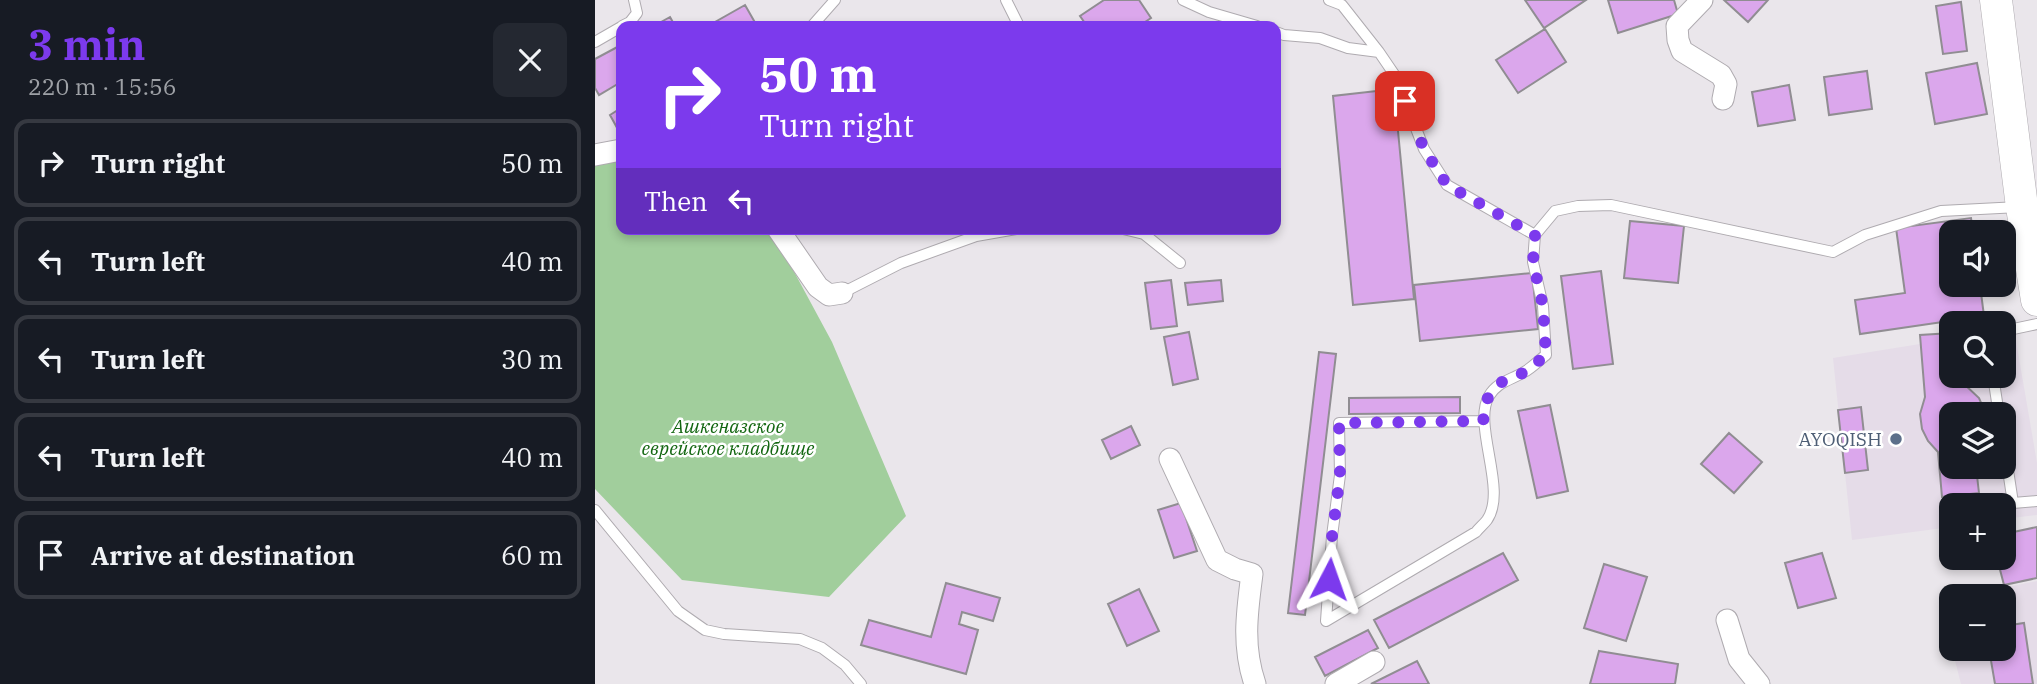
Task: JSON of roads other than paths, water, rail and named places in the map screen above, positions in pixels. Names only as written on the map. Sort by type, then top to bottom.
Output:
[{"type":"main road","points":[[1996,0],[2022,207],[2037,300]]},
{"type":"street","points":[[1702,0],[1677,26],[1678,40],[1682,51],[1721,75],[1726,84],[1723,99]]},
{"type":"street","points":[[595,155],[616,151]]},
{"type":"street","points":[[782,235],[818,287],[828,295],[842,293]]},
{"type":"street","points":[[1170,459],[1217,559],[1251,574],[1245,631],[1255,684]]},
{"type":"street","points":[[1727,620],[1739,659],[1759,684]]},
{"type":"street","points":[[1336,684],[1374,662]]},
{"type":"lane","points":[[630,21],[637,13],[634,0]]},
{"type":"lane","points":[[816,21],[835,0]]},
{"type":"lane","points":[[1006,0],[1016,21]]},
{"type":"lane","points":[[1183,0],[1209,12],[1240,21]]},
{"type":"lane","points":[[1329,0],[1342,5],[1396,77],[1424,149],[1447,185],[1535,235]]},
{"type":"lane","points":[[595,42],[616,30]]},
{"type":"lane","points":[[1281,34],[1320,38],[1348,48],[1379,52]]},
{"type":"lane","points":[[1483,421],[1339,423],[1340,475],[1326,621],[1476,531],[1489,519],[1494,496],[1483,421],[1488,397],[1502,382],[1525,372],[1546,355],[1543,306],[1533,262],[1535,235],[1555,211],[1578,206],[1611,205],[1833,252],[1865,235],[1941,211],[2022,207]]},
{"type":"lane","points":[[842,293],[901,263],[982,235]]},
{"type":"lane","points":[[1146,235],[1180,263]]},
{"type":"lane","points":[[2016,328],[2037,324]]},
{"type":"lane","points":[[2009,479],[2013,503],[2037,500]]},
{"type":"lane","points":[[595,510],[678,611],[705,630],[724,634],[800,639],[822,648],[837,659],[861,684]]},
{"type":"place","name":"AYOQISH","points":[[1896,439]]},
{"type":"park label","name":"Ашкеназское еврейское кладбище","points":[[728,437]]}]
